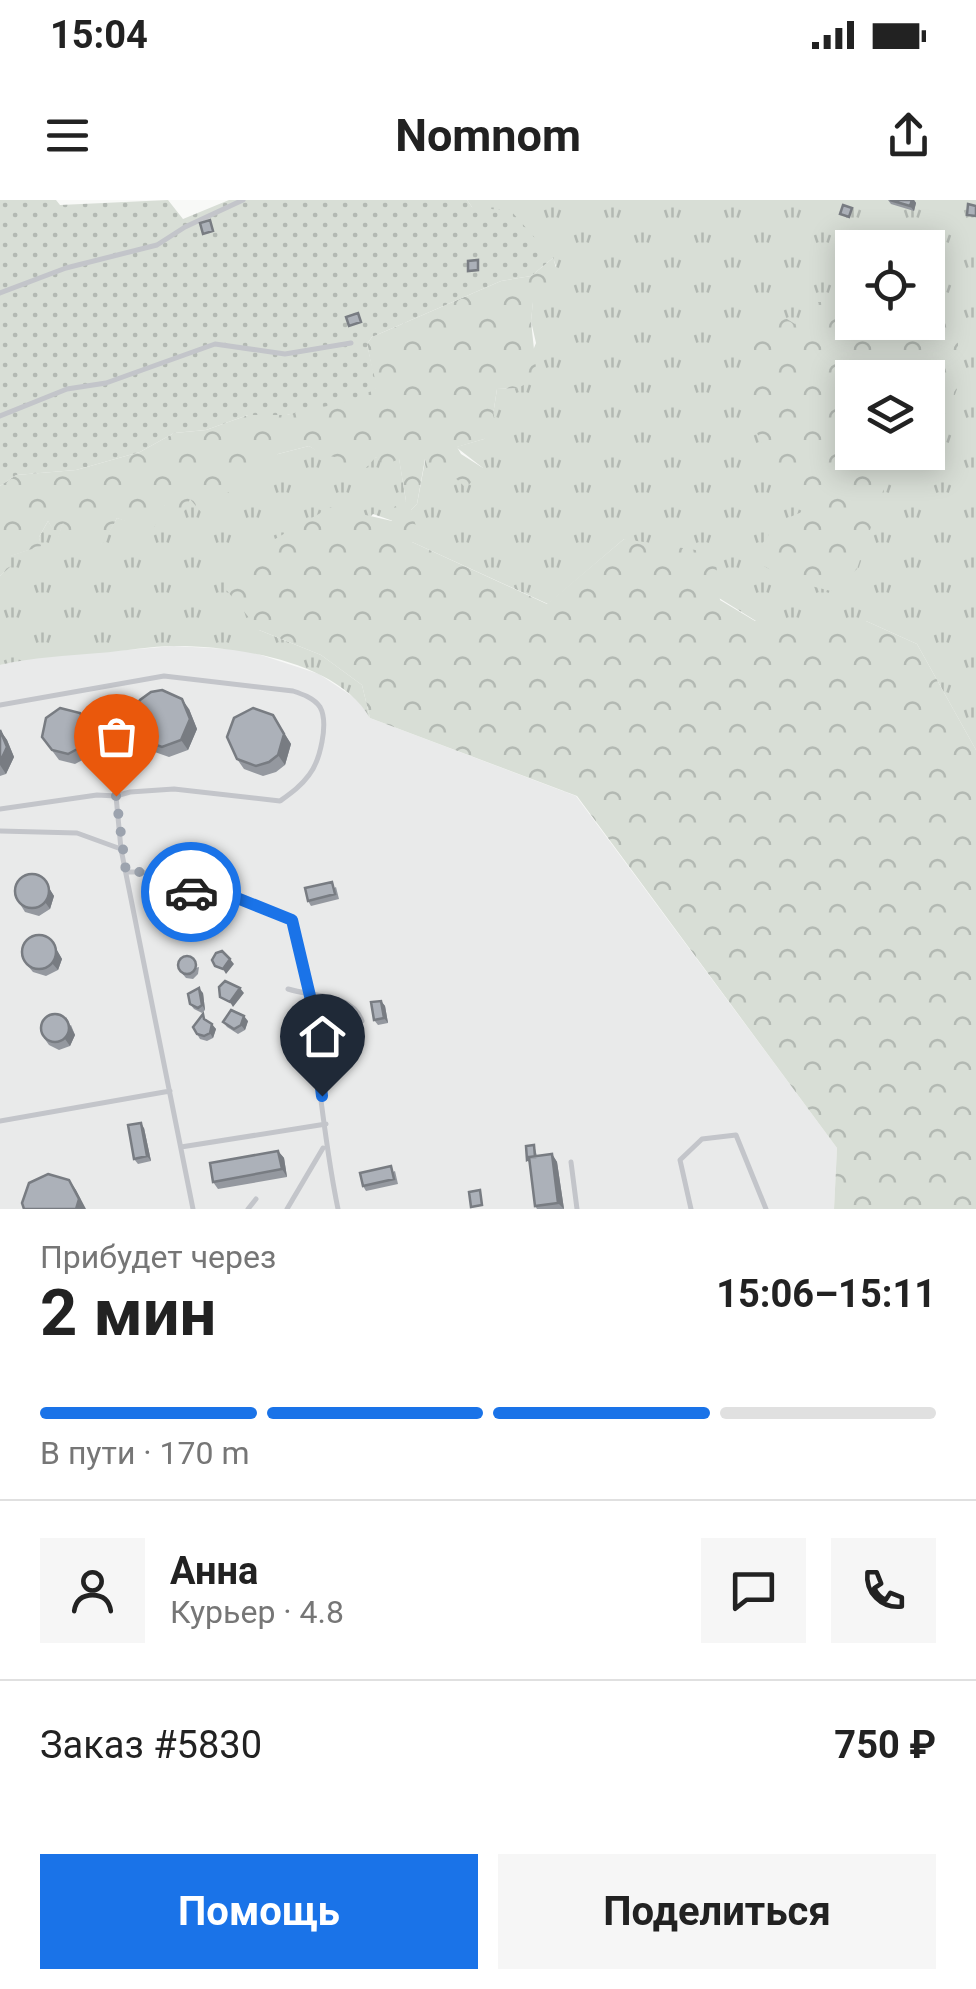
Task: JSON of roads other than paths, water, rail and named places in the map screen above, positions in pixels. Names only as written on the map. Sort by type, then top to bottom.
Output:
[{"type":"lane","points":[[0,293],[66,268],[158,245],[185,227],[243,200]]},
{"type":"lane","points":[[0,416],[67,389],[106,383],[215,344],[285,354],[351,343]]},
{"type":"lane","points":[[0,705],[164,676],[293,691],[320,708],[324,727],[313,771],[280,801],[174,789],[116,796],[97,794],[0,808]]},
{"type":"lane","points":[[116,796],[121,848],[192,1209]]},
{"type":"lane","points":[[0,830],[77,833],[121,848]]},
{"type":"lane","points":[[126,872],[143,872],[187,892],[237,898],[292,920],[310,996],[326,1124],[325,1146],[338,1209]]},
{"type":"lane","points":[[288,988],[310,996],[344,1000],[359,1012],[362,1021]]},
{"type":"lane","points":[[0,1121],[170,1091]]},
{"type":"lane","points":[[180,1147],[326,1124]]},
{"type":"lane","points":[[691,1209],[680,1160],[702,1139],[736,1135],[766,1209]]},
{"type":"lane","points":[[287,1209],[325,1146]]},
{"type":"lane","points":[[571,1162],[577,1209]]},
{"type":"lane","points":[[248,1209],[256,1199]]}]
